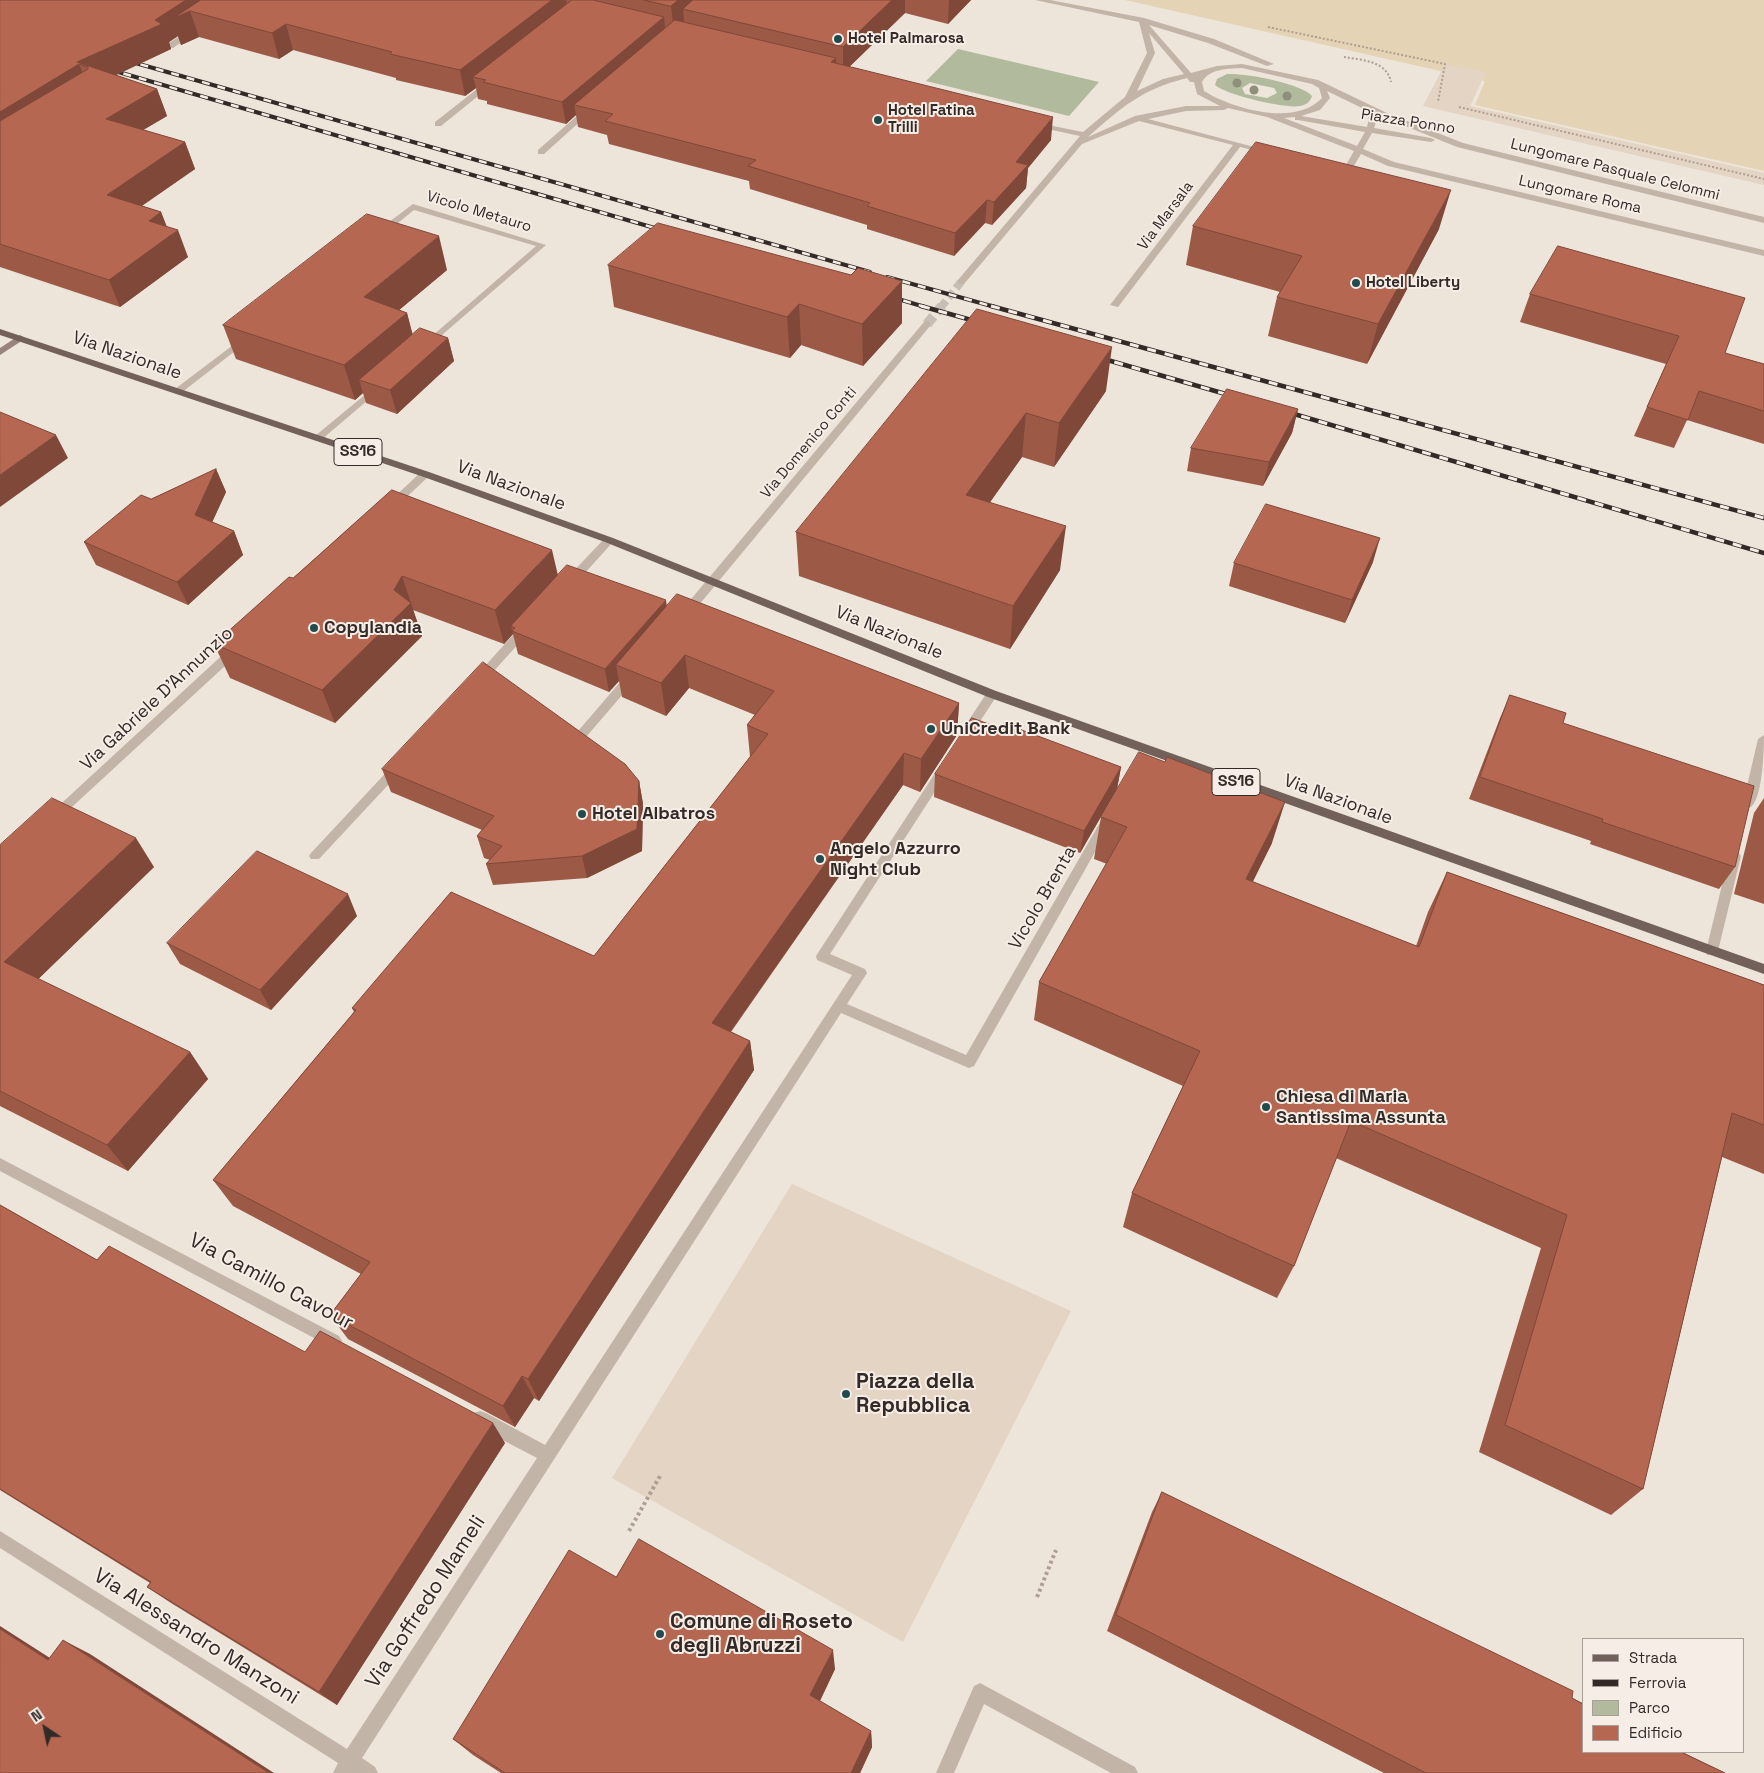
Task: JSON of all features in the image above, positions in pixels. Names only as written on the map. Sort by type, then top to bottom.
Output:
[{"type":"main road","name":"Via Nazionale","points":[[0,332],[425,474],[609,540],[1144,755],[1764,969]]},
{"type":"main road","points":[[0,352],[20,338]]},
{"type":"street","points":[[1039,0],[1141,20]]},
{"type":"street","name":"Piazza Ponno","points":[[1141,20],[1189,75],[1200,92],[1212,100],[1269,115],[1359,149],[1391,164]]},
{"type":"street","name":"Piazza Ponno","points":[[1141,20],[1211,41],[1315,82],[1366,107],[1460,144]]},
{"type":"street","name":"Piazza Ponno","points":[[1129,98],[1151,53],[1141,20]]},
{"type":"street","points":[[170,46],[202,26]]},
{"type":"street","name":"Piazza Ponno","points":[[1085,135],[1129,98],[1160,83],[1189,75],[1232,66],[1252,67],[1306,79]]},
{"type":"street","points":[[1197,85],[1200,77],[1211,70]]},
{"type":"street","points":[[438,124],[493,81]]},
{"type":"street","name":"Piazza Ponno","points":[[1290,116],[1313,111],[1323,103],[1325,92],[1315,82]]},
{"type":"street","points":[[540,152],[600,101]]},
{"type":"street","points":[[1327,167],[1344,169],[1349,167],[1370,130],[1373,119],[1366,107]]},
{"type":"street","name":"Piazza Ponno","points":[[1076,146],[1135,118],[1194,108],[1244,109]]},
{"type":"street","name":"Piazza Ponno","points":[[1269,115],[1290,116],[1460,144]]},
{"type":"street","points":[[1135,118],[1274,154]]},
{"type":"street","points":[[961,282],[1085,135],[1028,122]]},
{"type":"street","name":"Via Marsala","points":[[1115,305],[1238,144]]},
{"type":"street","name":"Lungomare Pasquale Celommi","points":[[1460,144],[1764,220]]},
{"type":"street","name":"Lungomare Roma","points":[[1391,164],[1764,253]]},
{"type":"street","name":"Vicolo Metauro","points":[[374,238],[413,207],[542,245],[423,348]]},
{"type":"street","name":"Via Domenico Conti","points":[[674,627],[927,324]]},
{"type":"street","points":[[178,391],[256,330]]},
{"type":"street","points":[[318,438],[385,380]]},
{"type":"street","points":[[382,514],[425,474]]},
{"type":"street","points":[[562,590],[609,540]]},
{"type":"street","points":[[468,691],[535,619]]},
{"type":"street","name":"Via Gabriele D'Annunzio","points":[[49,822],[244,641]]},
{"type":"street","points":[[577,740],[642,664]]},
{"type":"street","points":[[960,743],[992,694]]},
{"type":"street","points":[[1745,816],[1764,740]]},
{"type":"street","points":[[315,856],[408,756]]},
{"type":"street","points":[[470,1413],[548,1455],[860,973],[822,956],[949,760]]},
{"type":"street","name":"Vicolo Brenta","points":[[839,1006],[969,1062],[1112,811]]},
{"type":"street","points":[[1712,951],[1738,845]]},
{"type":"street","name":"Via Camillo Cavour","points":[[0,1164],[348,1349]]},
{"type":"street","name":"Via Goffredo Mameli","points":[[346,1767],[548,1455]]},
{"type":"street","name":"Via Alessandro Manzoni","points":[[0,1539],[346,1767],[369,1773]]},
{"type":"street","points":[[945,1773],[980,1692],[1129,1773]]},
{"type":"path","points":[[1261,26],[1445,64],[1438,102]]},
{"type":"path","name":"Lungomare Pasquale Celommi","points":[[1457,106],[1764,179]]},
{"type":"path","points":[[629,1531],[660,1476]]},
{"type":"path","points":[[1037,1597],[1056,1550]]},
{"type":"green space","points":[[958,49],[1099,82],[1069,116],[926,81]]},
{"type":"green space","points":[[1227,74],[1259,77],[1297,87],[1312,96],[1308,103],[1300,106],[1270,103],[1243,97],[1221,89],[1215,85],[1217,79]],"holes":[[[1250,83],[1274,88],[1277,93],[1267,98],[1245,94],[1242,88]]]},
{"type":"sand","points":[[1125,0],[1764,0],[1764,171],[1475,105],[1485,81]]},
{"type":"shaded area","points":[[1445,64],[1486,72],[1470,106],[1764,173],[1764,185],[1423,106]]},
{"type":"shaded area","name":"Piazza della Repubblica","points":[[792,1184],[1071,1311],[903,1642],[612,1478]]},
{"type":"building","points":[[0,0],[186,0],[155,20],[162,24],[77,62],[157,89],[106,119],[185,142],[107,195],[161,212],[149,221],[178,230],[109,280],[0,244],[0,121],[88,69],[88,67],[79,64],[0,112]]},
{"type":"building","points":[[201,0],[552,0],[460,70],[390,54],[392,52],[286,24],[272,33],[190,11],[172,19]]},
{"type":"building","points":[[572,0],[593,0],[664,17],[562,102],[483,82],[486,80],[473,77]]},
{"type":"building","points":[[644,0],[678,0],[671,6]]},
{"type":"building","name":"Hotel Palmarosa","points":[[693,0],[892,0],[843,47],[683,9]]},
{"type":"building","points":[[675,20],[836,58],[831,62],[1053,117],[1016,162],[1028,165],[994,202],[987,200],[955,233],[867,206],[870,203],[748,166],[756,160],[605,121],[613,114],[574,105]]},
{"type":"building","points":[[1256,142],[1451,190],[1378,324],[1277,297],[1302,256],[1193,226]]},
{"type":"building","points":[[367,214],[439,236],[364,297],[407,313],[344,365],[223,325]]},
{"type":"building","points":[[658,223],[851,275],[858,268],[902,281],[862,324],[799,304],[787,317],[608,265]]},
{"type":"building","points":[[1558,246],[1745,298],[1725,353],[1764,364],[1764,411],[1699,391],[1688,420],[1647,407],[1679,336],[1530,294]]},
{"type":"building","points":[[977,309],[1112,347],[1059,423],[1026,413],[966,495],[1066,526],[1013,606],[796,532]]},
{"type":"building","points":[[420,328],[448,338],[390,390],[359,380]]},
{"type":"building","points":[[1227,389],[1298,409],[1269,462],[1191,448]]},
{"type":"building","points":[[0,412],[56,435],[0,475]]},
{"type":"building","points":[[216,469],[195,515],[234,531],[177,582],[84,542],[141,495],[151,499]]},
{"type":"building","points":[[392,490],[552,550],[495,610],[402,576],[394,590],[411,603],[322,690],[214,644],[289,577],[293,578]]},
{"type":"building","points":[[1266,504],[1380,538],[1352,600],[1234,563]]},
{"type":"building","points":[[567,565],[666,600],[605,669],[512,631],[515,628],[511,626]]},
{"type":"building","points":[[677,594],[959,703],[921,759],[904,753],[712,1023],[750,1041],[528,1379],[522,1376],[503,1406],[330,1315],[370,1262],[213,1180],[356,1010],[352,1008],[451,892],[594,956],[768,734],[747,725],[774,691],[685,655],[661,683],[616,665]]},
{"type":"building","points":[[483,662],[625,764],[639,781],[637,829],[582,856],[486,864],[502,846],[477,836],[494,816],[382,769]]},
{"type":"building","points":[[1510,695],[1566,713],[1563,723],[1754,786],[1735,867],[1602,822],[1603,819],[1480,777]]},
{"type":"building","points":[[972,718],[1000,728],[1003,723],[1121,767],[1084,831],[935,774]]},
{"type":"building","points":[[1139,752],[1165,762],[1167,757],[1285,802],[1246,879],[1419,947],[1447,872],[1764,985],[1764,1125],[1732,1113],[1643,1489],[1505,1425],[1567,1215],[1351,1121],[1294,1266],[1132,1193],[1200,1051],[1039,982],[1127,827],[1101,817]]},
{"type":"building","points":[[52,798],[136,838],[4,962],[190,1052],[107,1145],[0,1091],[0,845]]},
{"type":"building","points":[[257,851],[348,894],[260,990],[167,943]]},
{"type":"building","points":[[0,1205],[97,1260],[109,1246],[305,1352],[320,1331],[493,1423],[319,1692],[147,1587],[151,1582],[0,1489]]},
{"type":"building","points":[[1162,1492],[1573,1691],[1572,1698],[1582,1703],[1582,1753],[1683,1753],[1725,1773],[1426,1773],[1116,1615]]},
{"type":"building","name":"Comune di Roseto degli Abruzzi","points":[[639,1539],[833,1650],[810,1695],[871,1731],[851,1773],[505,1773],[453,1739],[569,1550],[616,1577]]},
{"type":"building","points":[[0,1629],[48,1660],[63,1640],[269,1773],[0,1773]]},
{"type":"tunnel","points":[[941,307],[961,282]]},
{"type":"tunnel","points":[[927,324],[942,306]]},
{"type":"railway","points":[[125,60],[870,272]]},
{"type":"railway","points":[[108,69],[665,231]]},
{"type":"railway","points":[[887,277],[995,307]]},
{"type":"railway","points":[[888,296],[925,307]]},
{"type":"railway","points":[[921,306],[982,323]]},
{"type":"railway","points":[[991,306],[1764,518]]},
{"type":"railway","points":[[1097,357],[1236,397]]},
{"type":"railway","points":[[1284,411],[1764,553]]},
{"type":"place","name":"Hotel Palmarosa","points":[[838,39]]},
{"type":"place","name":"Hotel Fatina Trilli","points":[[878,120]]},
{"type":"place","name":"Hotel Liberty","points":[[1356,283]]},
{"type":"place","name":"Copylandia","points":[[314,628]]},
{"type":"place","name":"UniCredit Bank","points":[[931,729]]},
{"type":"place","name":"Hotel Albatros","points":[[582,814]]},
{"type":"place","name":"Angelo Azzurro Night Club","points":[[820,859]]},
{"type":"place","name":"Chiesa di Maria Santissima Assunta","points":[[1266,1107]]},
{"type":"place","name":"Piazza della Repubblica","points":[[846,1394]]},
{"type":"place","name":"Comune di Roseto degli Abruzzi","points":[[660,1634]]}]
